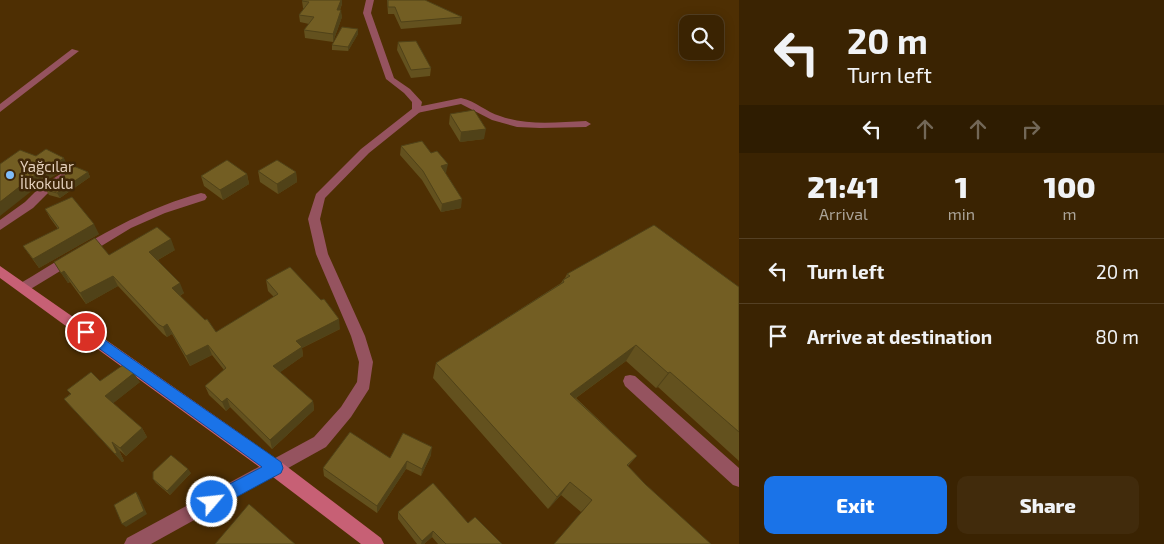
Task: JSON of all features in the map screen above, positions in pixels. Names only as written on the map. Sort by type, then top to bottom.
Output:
[{"type":"main road","points":[[0,271],[276,468],[375,544]]},
{"type":"street","points":[[370,0],[367,13],[384,68],[390,79],[412,96],[416,102],[417,110]]},
{"type":"street","points":[[0,109],[75,51]]},
{"type":"street","points":[[133,544],[276,468],[320,442],[346,412],[364,384],[366,362],[358,336],[322,254],[314,219],[320,197],[365,151],[417,110],[461,100],[468,101],[495,118],[511,122],[541,125],[586,124]]},
{"type":"street","points":[[0,226],[29,206],[43,191],[68,172]]},
{"type":"street","points":[[24,288],[127,225],[161,210],[201,197]]},
{"type":"street","points":[[630,380],[739,479]]},
{"type":"building","points":[[303,0],[341,0],[337,10],[341,10],[333,34],[304,30],[314,17],[299,15],[309,2]]},
{"type":"building","points":[[388,0],[425,0],[462,17],[401,22],[395,7],[388,7]]},
{"type":"building","points":[[342,27],[358,29],[348,47],[332,45]]},
{"type":"building","points":[[416,41],[431,68],[411,70],[398,42]]},
{"type":"building","points":[[474,110],[486,129],[461,132],[450,114]]},
{"type":"building","points":[[422,141],[431,153],[437,151],[448,164],[441,166],[462,199],[442,204],[423,171],[401,146]]},
{"type":"building","points":[[46,149],[64,158],[32,177],[0,202],[0,164],[20,150],[36,156]]},
{"type":"building","points":[[227,160],[247,174],[220,190],[201,176]]},
{"type":"building","points":[[277,160],[296,172],[277,184],[258,171]]},
{"type":"building","points":[[71,165],[88,172],[57,193],[46,190],[71,170]]},
{"type":"building","points":[[72,197],[94,224],[33,259],[23,246],[59,228],[45,209]]},
{"type":"building","points":[[654,225],[739,287],[739,432],[636,345],[570,394],[637,456],[627,465],[645,484],[711,544],[554,544],[592,500],[570,482],[557,497],[436,363],[564,282],[563,280],[570,276],[567,274]]},
{"type":"building","points":[[157,227],[171,239],[149,252],[180,283],[172,288],[205,320],[207,319],[216,332],[278,294],[266,280],[290,267],[321,300],[324,299],[339,319],[296,341],[302,347],[273,366],[313,401],[270,440],[227,398],[222,402],[205,386],[226,368],[208,345],[186,356],[167,324],[163,327],[158,324],[113,276],[80,293],[64,271],[61,273],[54,262],[95,238],[109,255]]},
{"type":"building","points":[[123,365],[134,373],[105,396],[142,428],[120,448],[112,442],[117,453],[115,454],[64,399],[71,394],[67,390],[91,372],[100,381]]},
{"type":"building","points":[[350,432],[390,458],[403,433],[432,447],[422,469],[407,461],[377,506],[323,468]]},
{"type":"building","points":[[171,455],[188,469],[167,491],[153,479],[153,472]]},
{"type":"building","points":[[433,483],[468,523],[475,517],[502,544],[446,544],[433,531],[422,541],[398,512]]},
{"type":"building","points":[[136,492],[144,511],[122,524],[114,505]]},
{"type":"building","points":[[249,504],[295,544],[215,544]]},
{"type":"place","name":"Yağcılar İlkokulu","points":[[10,175]]},
{"type":"route","points":[[86,332],[276,468],[212,502]]}]
